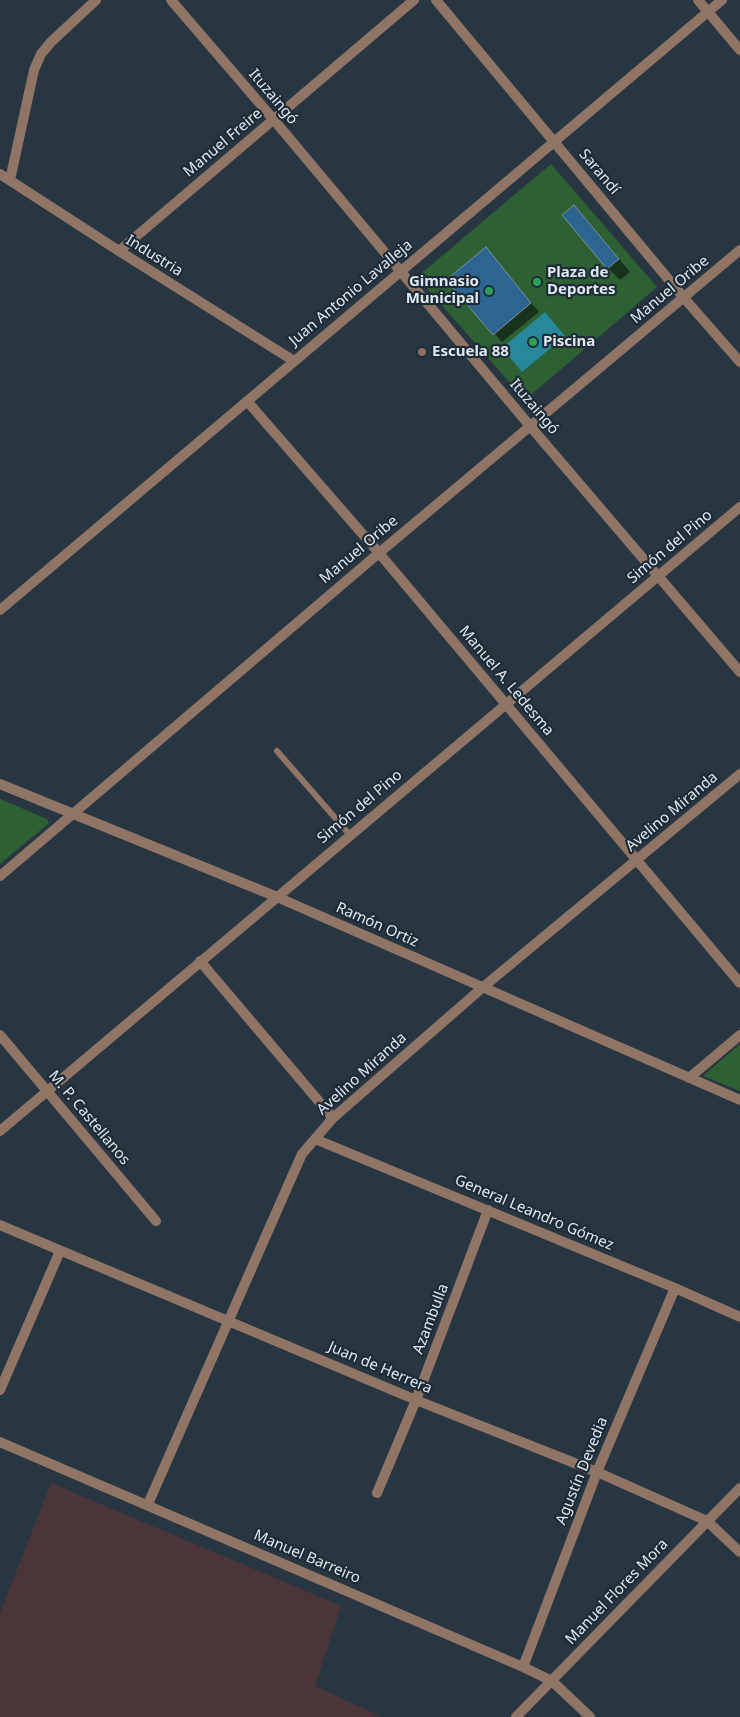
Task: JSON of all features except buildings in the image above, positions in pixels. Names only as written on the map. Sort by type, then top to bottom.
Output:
[{"type":"street","points":[[10,180],[34,70],[41,54],[51,42],[96,0]]},
{"type":"street","name":"Ituzaingó","points":[[171,0],[740,672]]},
{"type":"street","name":"Manuel Freire","points":[[119,251],[414,0]]},
{"type":"street","name":"Sarandí","points":[[436,0],[684,298],[740,362]]},
{"type":"street","points":[[698,0],[740,50]]},
{"type":"street","name":"Juan Antonio Lavalleja","points":[[0,610],[722,0]]},
{"type":"street","name":"Industria","points":[[0,174],[294,361]]},
{"type":"street","name":"Manuel Oribe","points":[[0,876],[379,553],[740,250]]},
{"type":"street","name":"Manuel A. Ledesma","points":[[247,401],[379,553],[740,983]]},
{"type":"street","name":"Simón del Pino","points":[[0,1131],[740,507]]},
{"type":"street","name":"Avelino Miranda","points":[[148,1504],[302,1154],[333,1118],[482,988],[740,774]]},
{"type":"street","name":"Ramón Ortiz","points":[[0,784],[277,897],[740,1100]]},
{"type":"street","points":[[200,961],[333,1118]]},
{"type":"street","name":"M. P. Castellanos","points":[[0,1035],[156,1221]]},
{"type":"street","points":[[689,1078],[740,1035]]},
{"type":"street","name":"General Leandro Gómez","points":[[315,1139],[675,1288],[740,1317]]},
{"type":"street","name":"Azambulla","points":[[377,1493],[416,1400],[488,1210]]},
{"type":"street","name":"Juan de Herrera","points":[[0,1225],[416,1400],[597,1472],[707,1521],[740,1552]]},
{"type":"street","points":[[0,1390],[60,1251]]},
{"type":"street","name":"Agustín Devedia","points":[[523,1667],[597,1472],[675,1288]]},
{"type":"street","name":"Manuel Barreiro","points":[[0,1442],[148,1504],[523,1667],[552,1681],[590,1717]]},
{"type":"street","name":"Manuel Flores Mora","points":[[516,1717],[740,1488]]},
{"type":"lane","points":[[277,751],[350,835]]},
{"type":"shaded area","points":[[51,1483],[341,1606],[315,1686],[382,1717],[0,1717],[0,1613]]},
{"type":"green space","name":"Plaza de Deportes","points":[[551,164],[657,287],[525,400],[417,277]]},
{"type":"green space","points":[[0,799],[47,819],[49,823],[0,864]]},
{"type":"green space","points":[[740,1044],[740,1091],[703,1076]]},
{"type":"water","name":"Piscina","points":[[545,312],[565,336],[522,372],[502,348]]},
{"type":"place","name":"Plaza de Deportes","points":[[537,282]]},
{"type":"place","name":"Gimnasio Municipal","points":[[489,291]]},
{"type":"place","name":"Piscina","points":[[533,342]]},
{"type":"place","name":"Escuela 88","points":[[422,352]]}]
